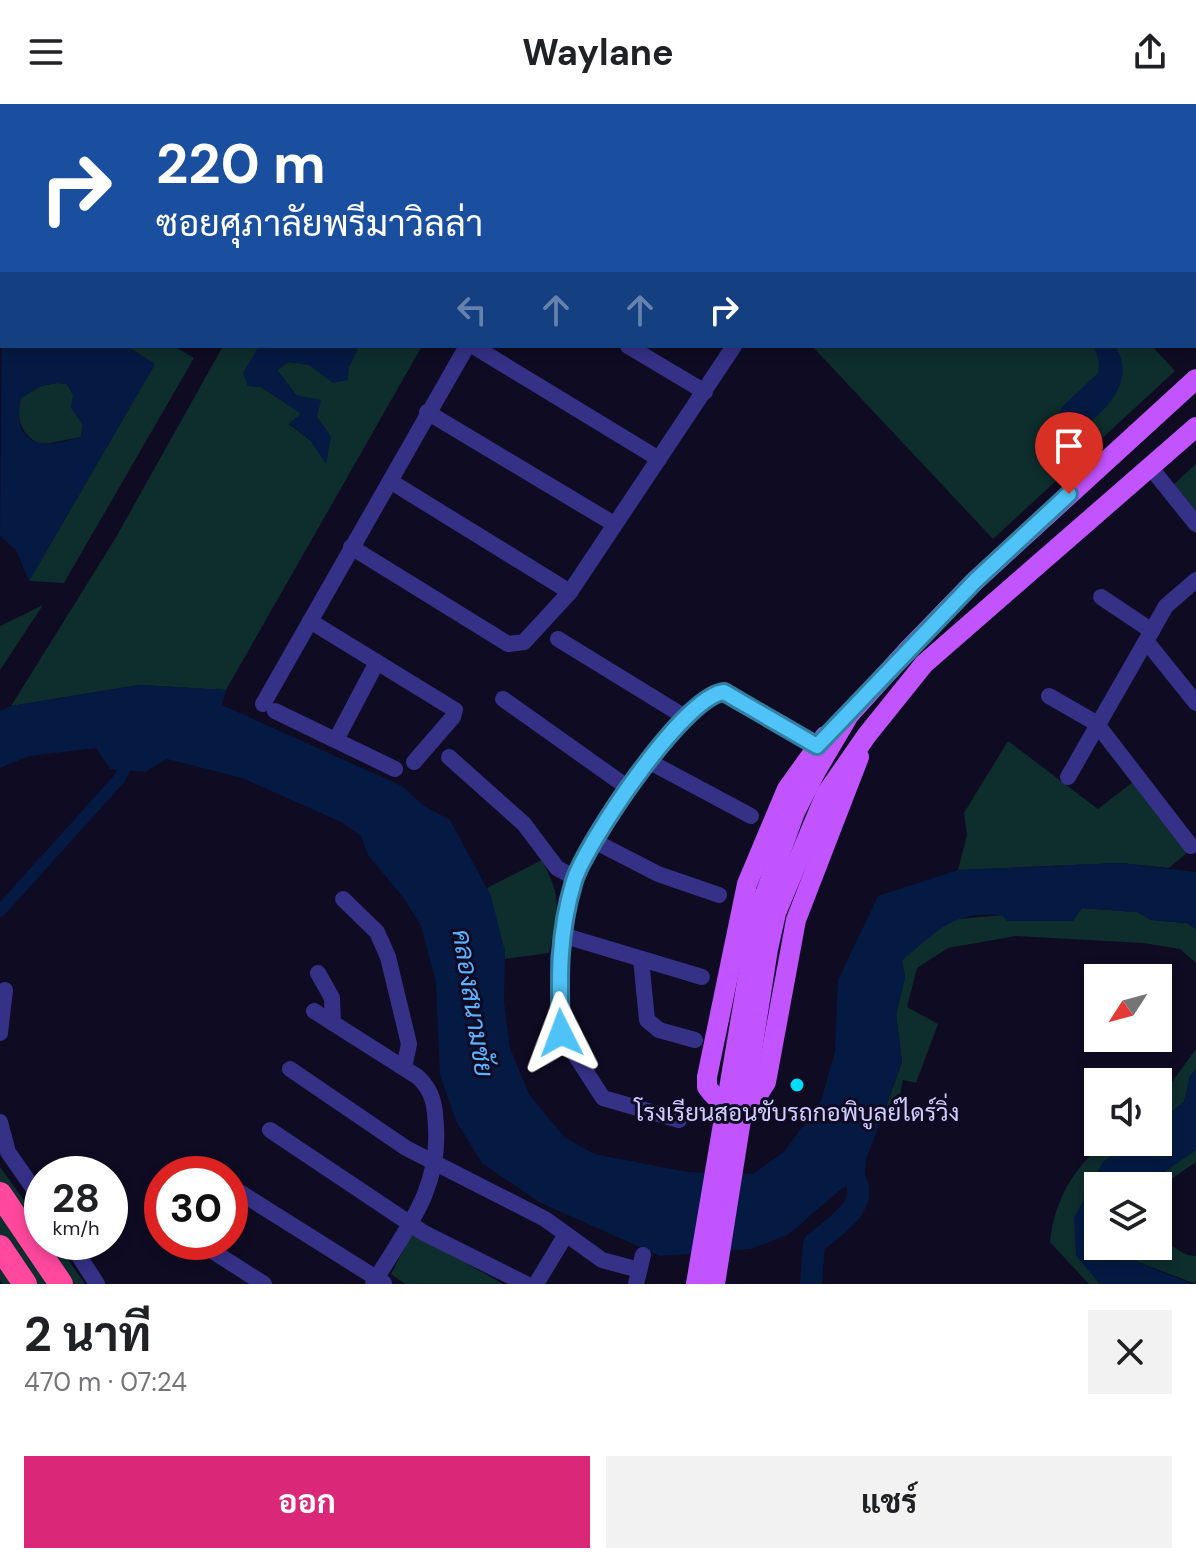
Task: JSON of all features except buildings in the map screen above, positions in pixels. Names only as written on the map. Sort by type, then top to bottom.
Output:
[{"type":"highway","points":[[0,1194],[61,1284]]},
{"type":"highway","points":[[0,1247],[25,1284]]},
{"type":"main road","points":[[867,735],[796,920],[766,1082],[753,1103],[735,1108],[726,1106],[707,1087],[707,1077],[747,884],[787,789],[817,746],[975,581],[1196,379]]},
{"type":"main road","points":[[715,1284],[768,949],[804,814],[924,664],[1196,427]]},
{"type":"main road","points":[[690,1284],[697,1284],[762,900],[849,715]]},
{"type":"street","points":[[395,769],[337,738],[269,708],[310,621],[351,547],[427,412],[469,348]]},
{"type":"street","points":[[473,348],[659,459]]},
{"type":"street","points":[[631,348],[705,392]]},
{"type":"street","points":[[351,547],[516,646],[524,642],[570,592],[733,348]]},
{"type":"street","points":[[427,412],[614,524]]},
{"type":"street","points":[[1151,468],[1196,524]]},
{"type":"street","points":[[390,481],[570,592]]},
{"type":"street","points":[[1068,777],[1096,723],[1166,606],[1196,580]]},
{"type":"street","points":[[1101,597],[1150,636],[1196,703]]},
{"type":"street","points":[[310,621],[455,710],[453,717],[414,762]]},
{"type":"street","points":[[558,639],[685,717]]},
{"type":"street","points":[[337,738],[377,662]]},
{"type":"street","points":[[679,1120],[610,1103],[598,1093],[561,1033],[558,957],[575,878],[627,787],[685,717],[714,694],[724,692],[817,746]]},
{"type":"street","points":[[1049,696],[1096,723],[1191,846]]},
{"type":"street","points":[[503,699],[627,787]]},
{"type":"street","points":[[449,757],[524,824],[557,868],[575,878]]},
{"type":"street","points":[[648,761],[751,816]]},
{"type":"street","points":[[596,842],[658,874],[719,895]]},
{"type":"street","points":[[343,899],[377,932],[388,957],[409,1044],[404,1068]]},
{"type":"street","points":[[562,935],[702,977]]},
{"type":"street","points":[[641,959],[647,1020],[659,1030],[695,1040]]},
{"type":"street","points":[[318,973],[332,998],[333,1023]]},
{"type":"street","points":[[0,1033],[5,990]]},
{"type":"street","points":[[248,1198],[378,1282],[434,1176],[434,1102],[428,1087],[404,1068],[314,1011]]},
{"type":"street","points":[[290,1069],[406,1148],[545,1219],[602,1260],[639,1270]]},
{"type":"street","points":[[0,1122],[8,1152],[24,1175]]},
{"type":"street","points":[[270,1130],[411,1224],[492,1270],[526,1284]]},
{"type":"street","points":[[536,1284],[565,1236]]},
{"type":"street","points":[[82,1260],[97,1284]]},
{"type":"street","points":[[226,1260],[264,1284]]},
{"type":"green space","points":[[129,348],[177,348],[194,358],[64,583],[29,581],[155,364]]},
{"type":"green space","points":[[222,348],[258,348],[244,373],[248,386],[261,387],[302,414],[289,424],[311,441],[326,463],[296,395],[277,370],[288,362],[349,367],[358,348],[421,348],[226,690],[139,685],[11,706],[115,539]]},
{"type":"green space","points":[[814,348],[1154,348],[1175,371],[993,539]]},
{"type":"green space","points":[[67,384],[73,395],[72,408],[83,425],[81,437],[40,445],[21,425],[21,398],[41,386]]},
{"type":"green space","points":[[1196,464],[1196,512],[1174,484]]},
{"type":"green space","points":[[43,605],[0,670],[0,626]]},
{"type":"green space","points":[[1008,741],[1098,809],[1133,782],[1189,851],[1169,868],[1120,863],[958,870],[967,835],[964,813]]},
{"type":"green space","points":[[542,860],[554,886],[557,906],[549,953],[505,959],[487,888]]},
{"type":"green space","points":[[1081,908],[1137,912],[1151,920],[1187,923],[1196,929],[1196,963],[1180,949],[1143,943],[1016,936],[948,948],[917,968],[907,1007],[938,1024],[916,1083],[903,1080],[897,1110],[880,1124],[902,1062],[896,1014],[905,978],[902,960],[938,927],[958,919]]},
{"type":"green space","points":[[1196,1049],[1196,1069],[1190,1076],[1184,1102],[1172,1111],[1172,1082]]},
{"type":"green space","points":[[1196,1150],[1196,1162],[1172,1178],[1172,1172],[1164,1172]]},
{"type":"green space","points":[[1090,1156],[1112,1156],[1103,1162],[1100,1172],[1084,1172],[1084,1227],[1076,1255],[1100,1284],[1089,1284],[1050,1242],[1061,1200]]},
{"type":"green space","points":[[0,1167],[24,1200],[24,1260],[68,1260],[85,1284],[3,1284],[0,1280]]},
{"type":"green space","points":[[412,1233],[503,1284],[405,1284],[391,1274]]},
{"type":"green space","points":[[1172,1246],[1187,1255],[1196,1256],[1196,1284],[1133,1260],[1172,1260]]},
{"type":"water","points":[[2,348],[129,348],[155,364],[29,581],[16,550],[0,536]],"holes":[[[57,383],[67,384],[73,395],[71,408],[83,425],[81,436],[43,443],[25,435],[19,414],[21,398],[41,386]]]},
{"type":"water","points":[[258,348],[358,348],[349,367],[348,380],[333,383],[309,365],[289,362],[277,370],[296,395],[321,400],[317,417],[331,436],[326,464],[311,441],[289,423],[301,414],[262,387],[248,386],[243,373]]},
{"type":"water","points":[[1095,348],[1116,348],[1123,370],[1116,392],[1092,421],[1082,428],[1068,426],[1059,414],[1062,407],[1098,373],[1099,362]]},
{"type":"water","name":"คลองสนามชัย","points":[[139,685],[226,690],[222,705],[402,786],[424,806],[450,820],[491,896],[505,951],[504,1002],[510,1048],[529,1094],[564,1137],[594,1154],[687,1172],[753,1174],[784,1152],[821,1101],[835,1051],[838,980],[878,896],[958,870],[1120,863],[1196,872],[1196,929],[1187,923],[1151,920],[1137,912],[1082,908],[1073,921],[1007,921],[1002,915],[984,915],[970,916],[946,925],[902,960],[905,978],[896,1014],[902,1062],[866,1160],[865,1175],[840,1190],[789,1234],[751,1249],[660,1256],[539,1202],[482,1163],[456,1121],[440,1075],[436,982],[421,926],[403,897],[368,855],[361,836],[341,822],[242,778],[167,759],[145,772],[110,769],[96,748],[29,756],[0,768],[0,711],[11,706]]},
{"type":"water","points":[[1196,1069],[1196,1150],[1164,1172],[1098,1172],[1103,1162],[1112,1156],[1172,1156],[1172,1111],[1184,1102],[1190,1076]]},
{"type":"water","points":[[1084,1199],[1084,1260],[1133,1260],[1192,1284],[1100,1284],[1076,1255],[1074,1218]]},
{"type":"waterway","points":[[0,911],[119,779],[132,755]]},
{"type":"waterway","points":[[811,1284],[814,1244],[851,1210],[858,1193],[856,1181],[838,1158]]},
{"type":"place","name":"โรงเรียนสอนขับรถกอพิบูลย์ไดร์วิ่ง","points":[[797,1085]]},
{"type":"route","points":[[561,1033],[558,957],[575,878],[627,787],[685,717],[714,694],[724,692],[817,746],[827,732],[849,715],[975,581],[1069,494]]}]
